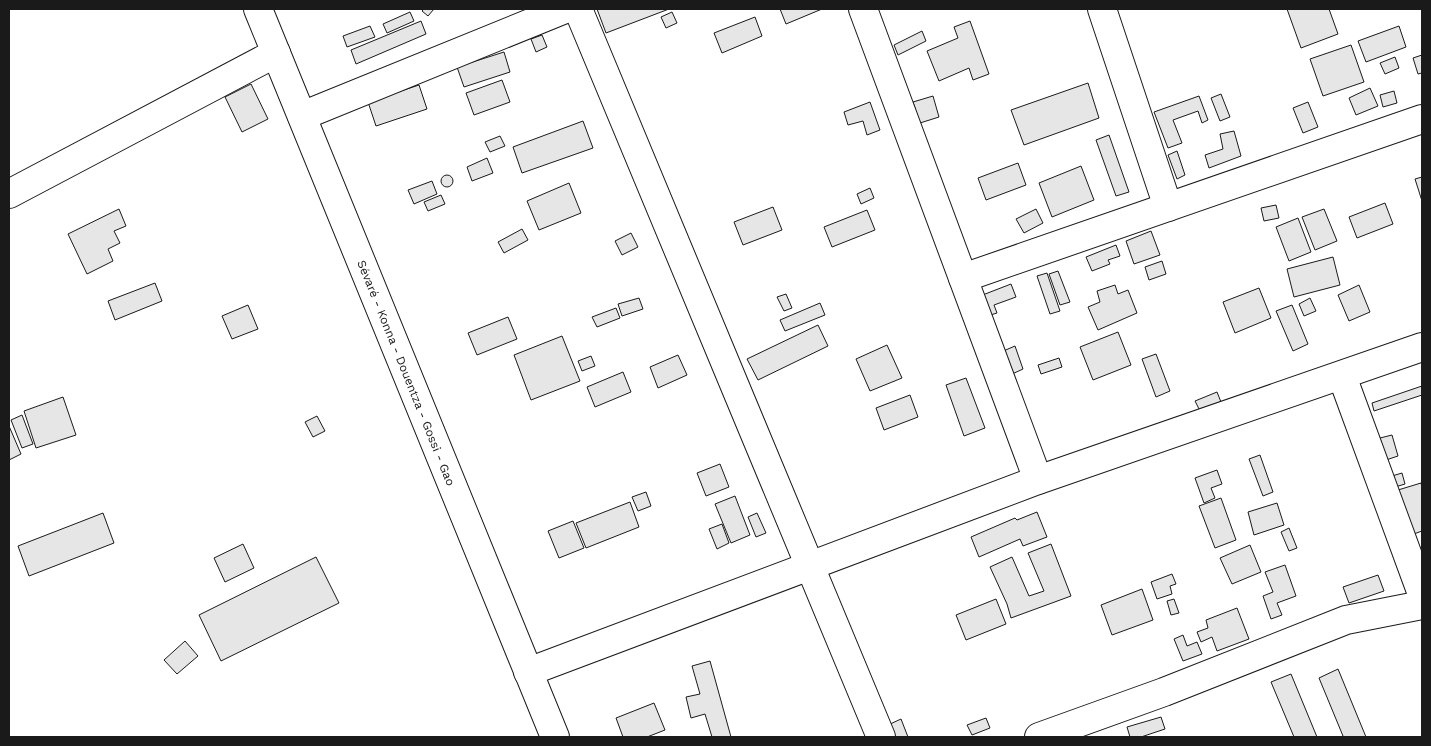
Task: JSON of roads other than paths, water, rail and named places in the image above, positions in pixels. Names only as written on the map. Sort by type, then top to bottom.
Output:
[{"type":"street","name":"Sévaré - Konna - Douentza - Gossi - Gao","points":[[258,9],[555,737]]},
{"type":"street","points":[[302,116],[565,9]]},
{"type":"street","points":[[578,9],[880,737]]},
{"type":"street","points":[[863,9],[1038,480]]},
{"type":"street","points":[[1102,9],[1168,207]]},
{"type":"street","points":[[9,194],[276,53]]},
{"type":"street","points":[[963,278],[1422,119]]},
{"type":"street","points":[[528,672],[1038,480],[1422,348]]},
{"type":"street","points":[[1342,376],[1422,594]]},
{"type":"street","points":[[1039,737],[1164,692],[1346,620],[1422,605]]}]
